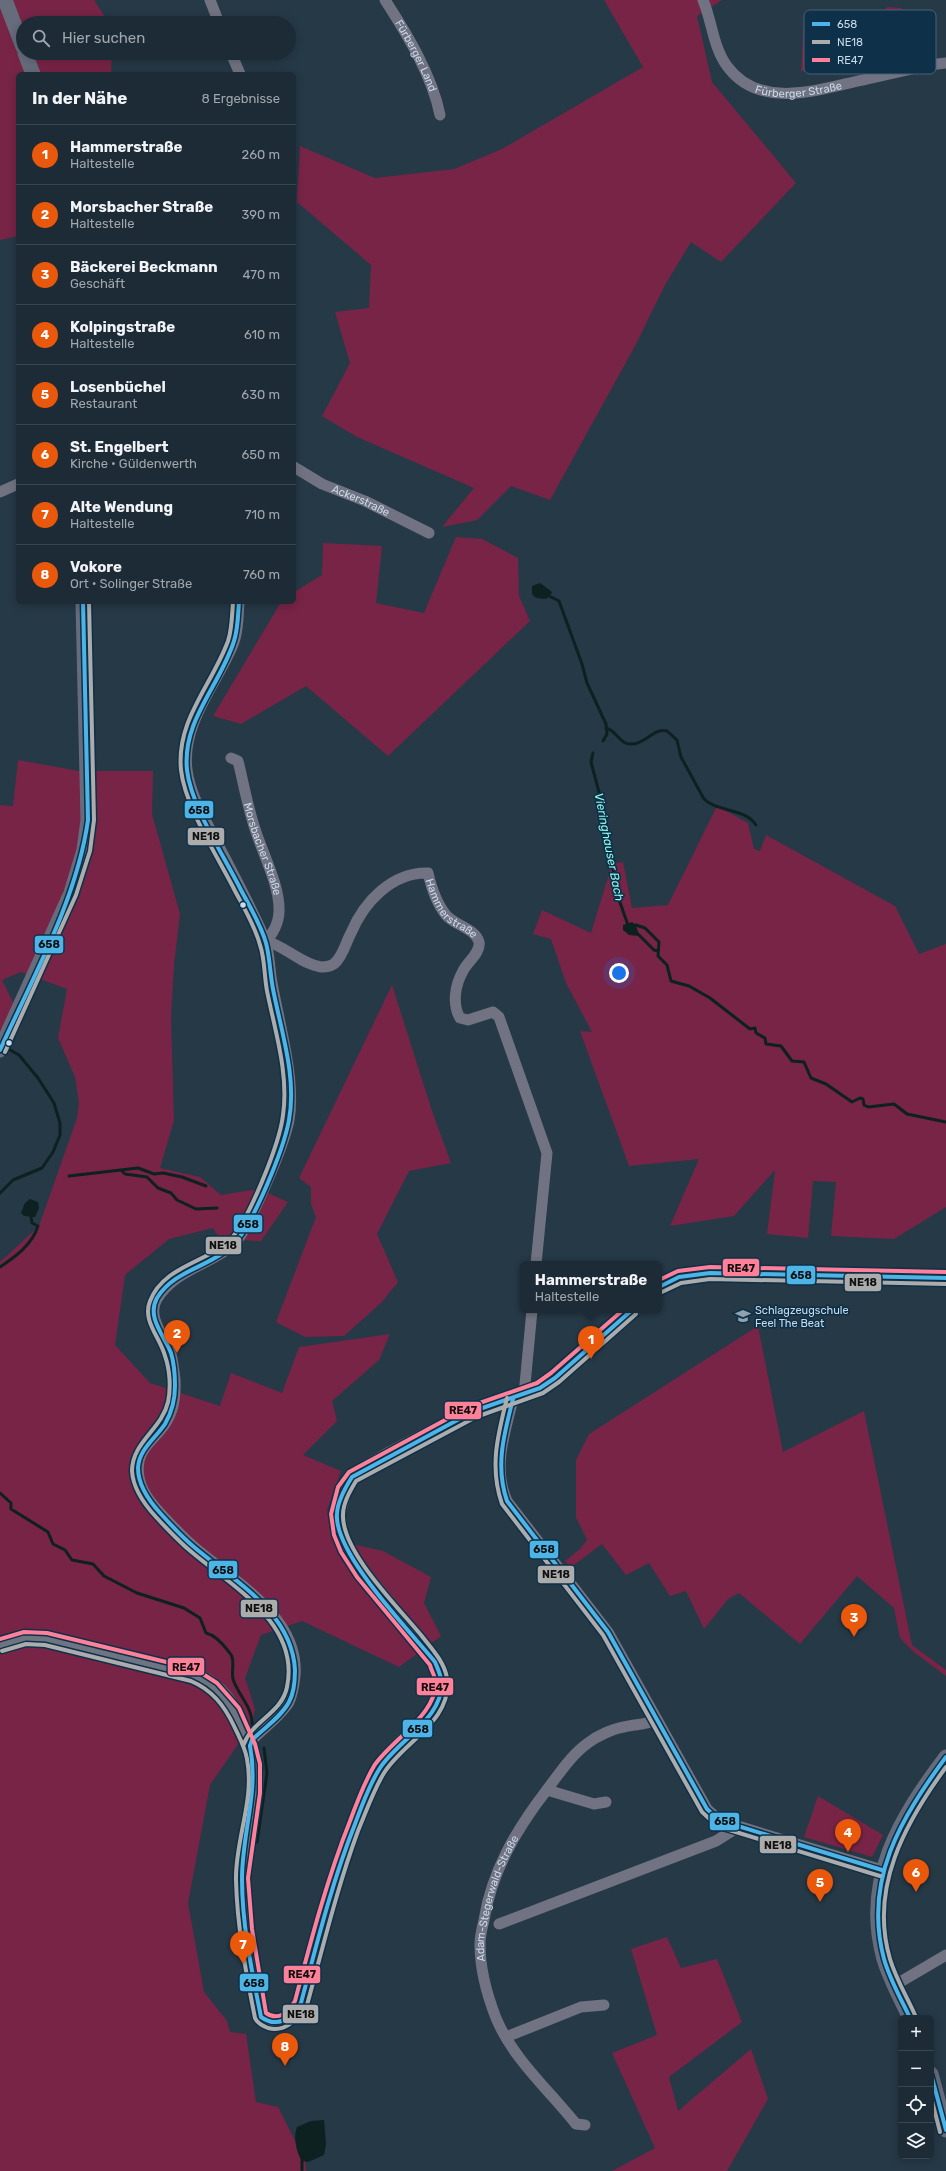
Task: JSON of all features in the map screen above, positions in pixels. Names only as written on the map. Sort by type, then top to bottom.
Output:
[{"type":"main road","points":[[5,0],[16,29]]},
{"type":"main road","points":[[28,60],[33,72]]},
{"type":"main road","points":[[3,1044],[71,893],[84,850],[88,820],[83,604]]},
{"type":"main road","points":[[662,1286],[679,1277],[710,1273],[946,1278]]},
{"type":"main road","points":[[0,1645],[25,1638],[46,1639],[193,1675],[213,1685],[224,1697],[236,1715],[250,1746],[254,1763],[255,1783],[242,1865],[242,1891],[262,2016],[269,2022],[273,2023],[288,2019],[301,2003],[335,1874],[376,1774],[398,1746],[432,1712],[442,1690],[441,1678],[434,1662],[362,1574],[347,1550],[340,1533],[338,1514],[344,1489],[352,1476],[367,1466],[474,1411],[518,1397],[540,1388],[555,1378],[629,1313]]},
{"type":"main road","points":[[909,2015],[885,1962],[878,1929],[878,1904],[882,1870],[888,1851],[918,1796],[946,1757]]},
{"type":"main road","points":[[934,2085],[946,2130]]},
{"type":"street","points":[[210,0],[216,16]]},
{"type":"street","name":"Fürberger Land","points":[[385,0],[413,48],[436,97],[440,115]]},
{"type":"street","name":"Fürberger Straße","points":[[703,0],[716,44],[725,64],[735,76],[766,92],[788,94],[809,93],[890,74]]},
{"type":"street","points":[[234,60],[239,72]]},
{"type":"street","name":"Fürberger Straße","points":[[936,64],[946,63]]},
{"type":"street","name":"Ackerstraße","points":[[296,468],[322,484],[365,501],[429,533]]},
{"type":"street","points":[[0,492],[16,485]]},
{"type":"street","points":[[239,604],[233,644],[197,715],[188,739],[186,766],[188,782],[199,808],[266,941],[291,1090],[290,1118],[284,1142],[271,1172],[233,1245],[185,1272],[156,1300],[153,1310],[154,1318],[169,1348],[174,1368],[174,1408],[161,1429],[142,1454],[138,1472],[141,1486],[151,1504],[195,1548],[262,1603],[289,1638],[295,1658],[296,1668],[290,1699],[284,1709],[252,1740],[250,1746]]},
{"type":"street","name":"Morsbacher Straße","points":[[231,758],[238,761],[251,816],[278,896],[279,912],[277,923],[271,936],[266,941]]},
{"type":"street","name":"Hammerstraße","points":[[266,941],[275,943],[321,967],[330,966],[339,958],[357,920],[379,893],[405,876],[418,872],[428,872],[446,916],[475,935],[479,943],[477,951],[462,971],[455,996],[455,1010],[460,1018],[468,1020],[493,1012],[499,1017],[547,1153],[536,1261]]},
{"type":"street","points":[[532,1313],[518,1397],[500,1458],[500,1480],[507,1500],[608,1632],[707,1809],[718,1818],[735,1826],[882,1870]]},
{"type":"street","name":"Adam-Stegerwald-Straße","points":[[585,2125],[576,2124],[561,2106],[549,2095],[506,2037],[488,1993],[481,1961],[480,1943],[491,1888],[502,1860],[518,1829],[573,1757],[588,1743],[622,1727],[647,1724],[656,1720]]},
{"type":"street","points":[[547,1790],[594,1804],[606,1802]]},
{"type":"street","points":[[500,1924],[716,1841],[735,1829],[735,1826]]},
{"type":"street","points":[[895,1985],[946,1955]]},
{"type":"street","points":[[506,2037],[581,2007],[604,2005]]},
{"type":"shaded area","points":[[0,0],[94,0],[104,16],[16,16],[16,60],[112,60],[111,72],[16,72],[16,236],[0,240]]},
{"type":"shaded area","points":[[604,0],[722,0],[697,16],[712,82],[796,183],[721,262],[691,242],[665,285],[635,346],[550,500],[511,486],[477,520],[442,527],[474,488],[357,437],[322,416],[350,363],[335,312],[369,308],[371,265],[297,202],[300,146],[375,178],[454,169],[502,149],[643,67]]},
{"type":"shaded area","points":[[888,7],[901,8],[904,10],[884,10]]},
{"type":"shaded area","points":[[804,18],[804,71],[801,71]]},
{"type":"shaded area","points":[[456,537],[482,539],[518,558],[519,596],[530,621],[388,756],[306,686],[241,724],[213,716],[280,604],[296,604],[296,591],[322,575],[323,543],[382,546],[376,603],[424,613]]},
{"type":"shaded area","points":[[540,583],[552,593],[546,599],[536,598],[532,594],[532,586]]},
{"type":"shaded area","points":[[18,760],[79,771],[153,771],[152,814],[180,914],[174,965],[171,1017],[174,1120],[160,1168],[200,1177],[221,1195],[259,1189],[288,1202],[261,1241],[220,1239],[213,1228],[169,1239],[125,1275],[115,1345],[150,1383],[220,1406],[231,1373],[282,1393],[299,1347],[390,1334],[379,1360],[332,1401],[337,1421],[303,1455],[341,1471],[327,1510],[334,1540],[383,1551],[431,1577],[424,1603],[441,1636],[399,1667],[302,1621],[261,1635],[245,1678],[255,1709],[252,1724],[210,1785],[188,1903],[204,1992],[227,2021],[230,2032],[246,2034],[256,2102],[278,2107],[305,2160],[306,2171],[0,2171],[0,1262],[39,1226],[77,1118],[79,1103],[75,1077],[58,1038],[67,989],[21,972],[2,980],[15,1006],[0,1036],[0,805],[13,806]]},
{"type":"shaded area","points":[[717,806],[748,823],[754,849],[760,851],[766,835],[895,906],[919,954],[946,944],[946,1207],[894,1239],[831,1236],[836,1182],[813,1181],[808,1238],[767,1234],[775,1170],[734,1216],[670,1226],[699,1159],[629,1166],[580,1031],[592,1032],[566,983],[551,939],[533,934],[542,910],[591,933],[612,864],[623,862],[632,908],[668,905]]},
{"type":"shaded area","points":[[632,922],[636,925],[639,936],[629,935],[623,930],[623,925]]},
{"type":"shaded area","points":[[392,985],[432,1111],[451,1163],[409,1171],[377,1234],[398,1282],[382,1302],[344,1336],[305,1337],[276,1322],[316,1217],[311,1204],[311,1187],[299,1178]]},
{"type":"shaded area","points":[[30,1199],[38,1202],[39,1208],[35,1217],[24,1216],[21,1213],[25,1203]]},
{"type":"shaded area","points":[[758,1326],[783,1452],[864,1411],[912,1645],[946,1670],[946,1676],[915,1653],[900,1638],[894,1608],[857,1576],[800,1644],[739,1593],[728,1599],[704,1629],[686,1591],[670,1596],[649,1563],[626,1575],[602,1544],[570,1568],[565,1561],[580,1549],[587,1540],[576,1517],[576,1460],[589,1434]]},
{"type":"shaded area","points":[[818,1796],[883,1835],[872,1857],[804,1837]]},
{"type":"shaded area","points":[[667,1937],[681,1968],[717,1959],[742,2022],[669,2077],[678,2111],[751,2049],[768,2099],[727,2171],[612,2171],[655,2148],[612,2053],[657,2035],[631,1949]]},
{"type":"shaded area","points":[[324,2120],[326,2144],[324,2155],[308,2162],[302,2161],[296,2144],[295,2135],[297,2127],[311,2121]]},
{"type":"waterway","name":"Vieringhauser Bach","points":[[549,596],[559,601],[582,664],[587,683],[606,724],[607,734],[603,741]]},
{"type":"waterway","points":[[606,728],[628,744],[637,743],[658,731],[667,731],[677,740],[681,757],[704,799],[716,806],[745,816],[756,825]]},
{"type":"waterway","name":"Vieringhauser Bach","points":[[593,753],[591,762],[604,811],[617,894],[628,925]]},
{"type":"waterway","name":"Vieringhauser Bach","points":[[636,925],[645,928],[659,942],[658,956],[667,965],[671,981],[689,986],[710,998],[750,1029],[755,1028],[756,1033],[765,1038],[766,1044],[781,1046],[792,1061],[804,1062],[811,1078],[826,1084],[852,1102],[860,1098],[863,1099],[864,1105],[868,1107],[894,1104],[907,1114],[946,1122]]},
{"type":"waterway","name":"Vieringhauser Bach","points":[[637,933],[654,950],[658,951]]},
{"type":"waterway","points":[[0,1193],[13,1180],[42,1168],[53,1152],[60,1135],[60,1123],[54,1103],[38,1078],[19,1055],[5,1047]]},
{"type":"waterway","points":[[69,1176],[138,1168],[154,1174],[163,1173],[182,1177],[206,1186]]},
{"type":"waterway","points":[[122,1171],[125,1174],[147,1177],[158,1188],[171,1193],[177,1200],[196,1209],[217,1208]]},
{"type":"waterway","points":[[0,1267],[17,1255],[32,1239],[38,1226],[32,1223],[31,1217]]},
{"type":"waterway","points":[[0,1493],[11,1503],[11,1509],[48,1532],[53,1544],[65,1550],[72,1560],[93,1564],[104,1576],[137,1593],[184,1608],[200,1618],[206,1633],[219,1640],[231,1655],[233,1661],[233,1679],[248,1707],[252,1718],[252,1724]]},
{"type":"waterway","points":[[257,1842],[267,1773],[264,1748]]},
{"type":"waterway","points":[[302,2157],[302,2171]]},
{"type":"transit line","name":"658","points":[[0,1050],[64,908],[82,850],[88,820],[83,604]]},
{"type":"transit line","name":"NE18","points":[[5,1052],[76,895],[90,851],[94,820],[89,604]]},
{"type":"transit line","name":"NE18","points":[[233,604],[228,641],[189,719],[184,735],[181,752],[181,770],[184,784],[195,816],[249,917],[262,950],[267,991],[283,1068],[283,1115],[276,1144],[262,1182],[245,1218],[236,1232],[228,1242],[218,1249],[164,1280],[150,1301],[148,1315],[167,1361],[170,1391],[165,1412],[137,1452],[133,1461],[132,1471],[134,1484],[143,1501],[152,1512],[170,1532],[194,1554],[228,1580],[261,1610],[274,1627],[284,1645],[288,1665],[287,1687],[284,1696],[279,1704],[253,1729],[244,1744]]},
{"type":"transit line","name":"658","points":[[239,604],[234,641],[228,657],[203,704],[190,735],[187,752],[187,770],[190,784],[201,815],[255,916],[266,943],[273,989],[290,1071],[291,1104],[289,1120],[281,1149],[258,1205],[240,1236],[232,1246],[223,1253],[173,1281],[164,1289],[154,1305],[155,1320],[171,1353],[174,1365],[175,1386],[173,1406],[165,1424],[141,1455],[138,1475],[148,1498],[177,1531],[258,1600],[284,1631],[291,1649],[295,1670],[292,1695],[282,1713],[252,1740],[250,1746]]},
{"type":"transit line","name":"RE47","points":[[662,1279],[678,1271],[710,1267],[946,1272]]},
{"type":"transit line","name":"658","points":[[662,1286],[679,1277],[710,1273],[946,1278]]},
{"type":"transit line","name":"NE18","points":[[662,1292],[681,1283],[710,1279],[946,1284]]},
{"type":"transit line","name":"RE47","points":[[0,1639],[24,1632],[47,1633],[195,1669],[217,1683],[239,1708],[255,1744],[260,1764],[260,1793],[248,1878],[252,1929],[266,2013],[279,2016],[287,2012],[295,2001],[313,1933],[334,1865],[367,1779],[381,1756],[413,1726],[423,1714],[435,1691],[435,1679],[430,1665],[357,1577],[341,1552],[334,1535],[331,1514],[338,1487],[349,1472],[471,1406],[537,1383],[551,1373],[620,1313]]},
{"type":"transit line","name":"658","points":[[250,1746],[253,1780],[243,1862],[242,1896],[248,1948],[261,2017],[273,2022],[278,2022],[284,2020],[293,2013],[301,2003],[325,1913],[339,1868],[372,1781],[388,1758],[429,1716],[436,1705],[441,1692],[441,1679],[435,1662],[375,1591],[347,1549],[339,1530],[337,1513],[340,1499],[344,1490],[352,1477],[474,1411],[540,1388],[555,1378],[629,1313]]},
{"type":"transit line","name":"NE18","points":[[2,1651],[26,1644],[45,1645],[191,1681],[205,1689],[222,1705],[243,1746],[249,1774],[249,1790],[238,1850],[236,1880],[240,1932],[245,1967],[256,2020],[268,2028],[274,2029],[285,2027],[295,2020],[307,2005],[343,1874],[358,1831],[376,1787],[392,1762],[435,1719],[442,1707],[447,1693],[447,1678],[440,1660],[373,1578],[361,1562],[352,1545],[345,1530],[343,1515],[344,1506],[349,1493],[356,1481],[476,1417],[543,1393],[559,1382],[636,1314]]},
{"type":"transit line","name":"NE18","points":[[507,1398],[498,1438],[495,1464],[498,1490],[502,1504],[603,1635],[702,1812],[715,1824],[726,1829],[880,1876]]},
{"type":"transit line","name":"658","points":[[513,1399],[504,1437],[501,1463],[503,1488],[507,1501],[608,1632],[707,1809],[718,1819],[728,1823],[882,1870]]},
{"type":"transit line","name":"658","points":[[908,2015],[886,1967],[879,1930],[878,1903],[890,1851],[901,1827],[914,1803],[946,1757]]},
{"type":"transit line","name":"NE18","points":[[915,2015],[892,1966],[885,1933],[884,1907],[888,1882],[895,1857],[905,1834],[931,1788],[946,1767]]},
{"type":"transit line","name":"658","points":[[934,2085],[946,2130]]},
{"type":"transit line","name":"NE18","points":[[934,2109],[940,2132]]},
{"type":"place","name":"Schlagzeugschule Feel The Beat","points":[[743,1316]]},
{"type":"place","name":"Morsbacher Straße","points":[[177,1353]]},
{"type":"place","name":"Hammerstraße","points":[[591,1359]]},
{"type":"place","name":"Bäckerei Beckmann","points":[[854,1637]]},
{"type":"place","name":"Kolpingstraße","points":[[848,1852]]},
{"type":"place","name":"St. Engelbert","points":[[916,1892]]},
{"type":"place","name":"Losenbüchel","points":[[820,1902]]},
{"type":"place","name":"Alte Wendung","points":[[243,1964]]},
{"type":"place","name":"Vokore","points":[[285,2066]]}]
